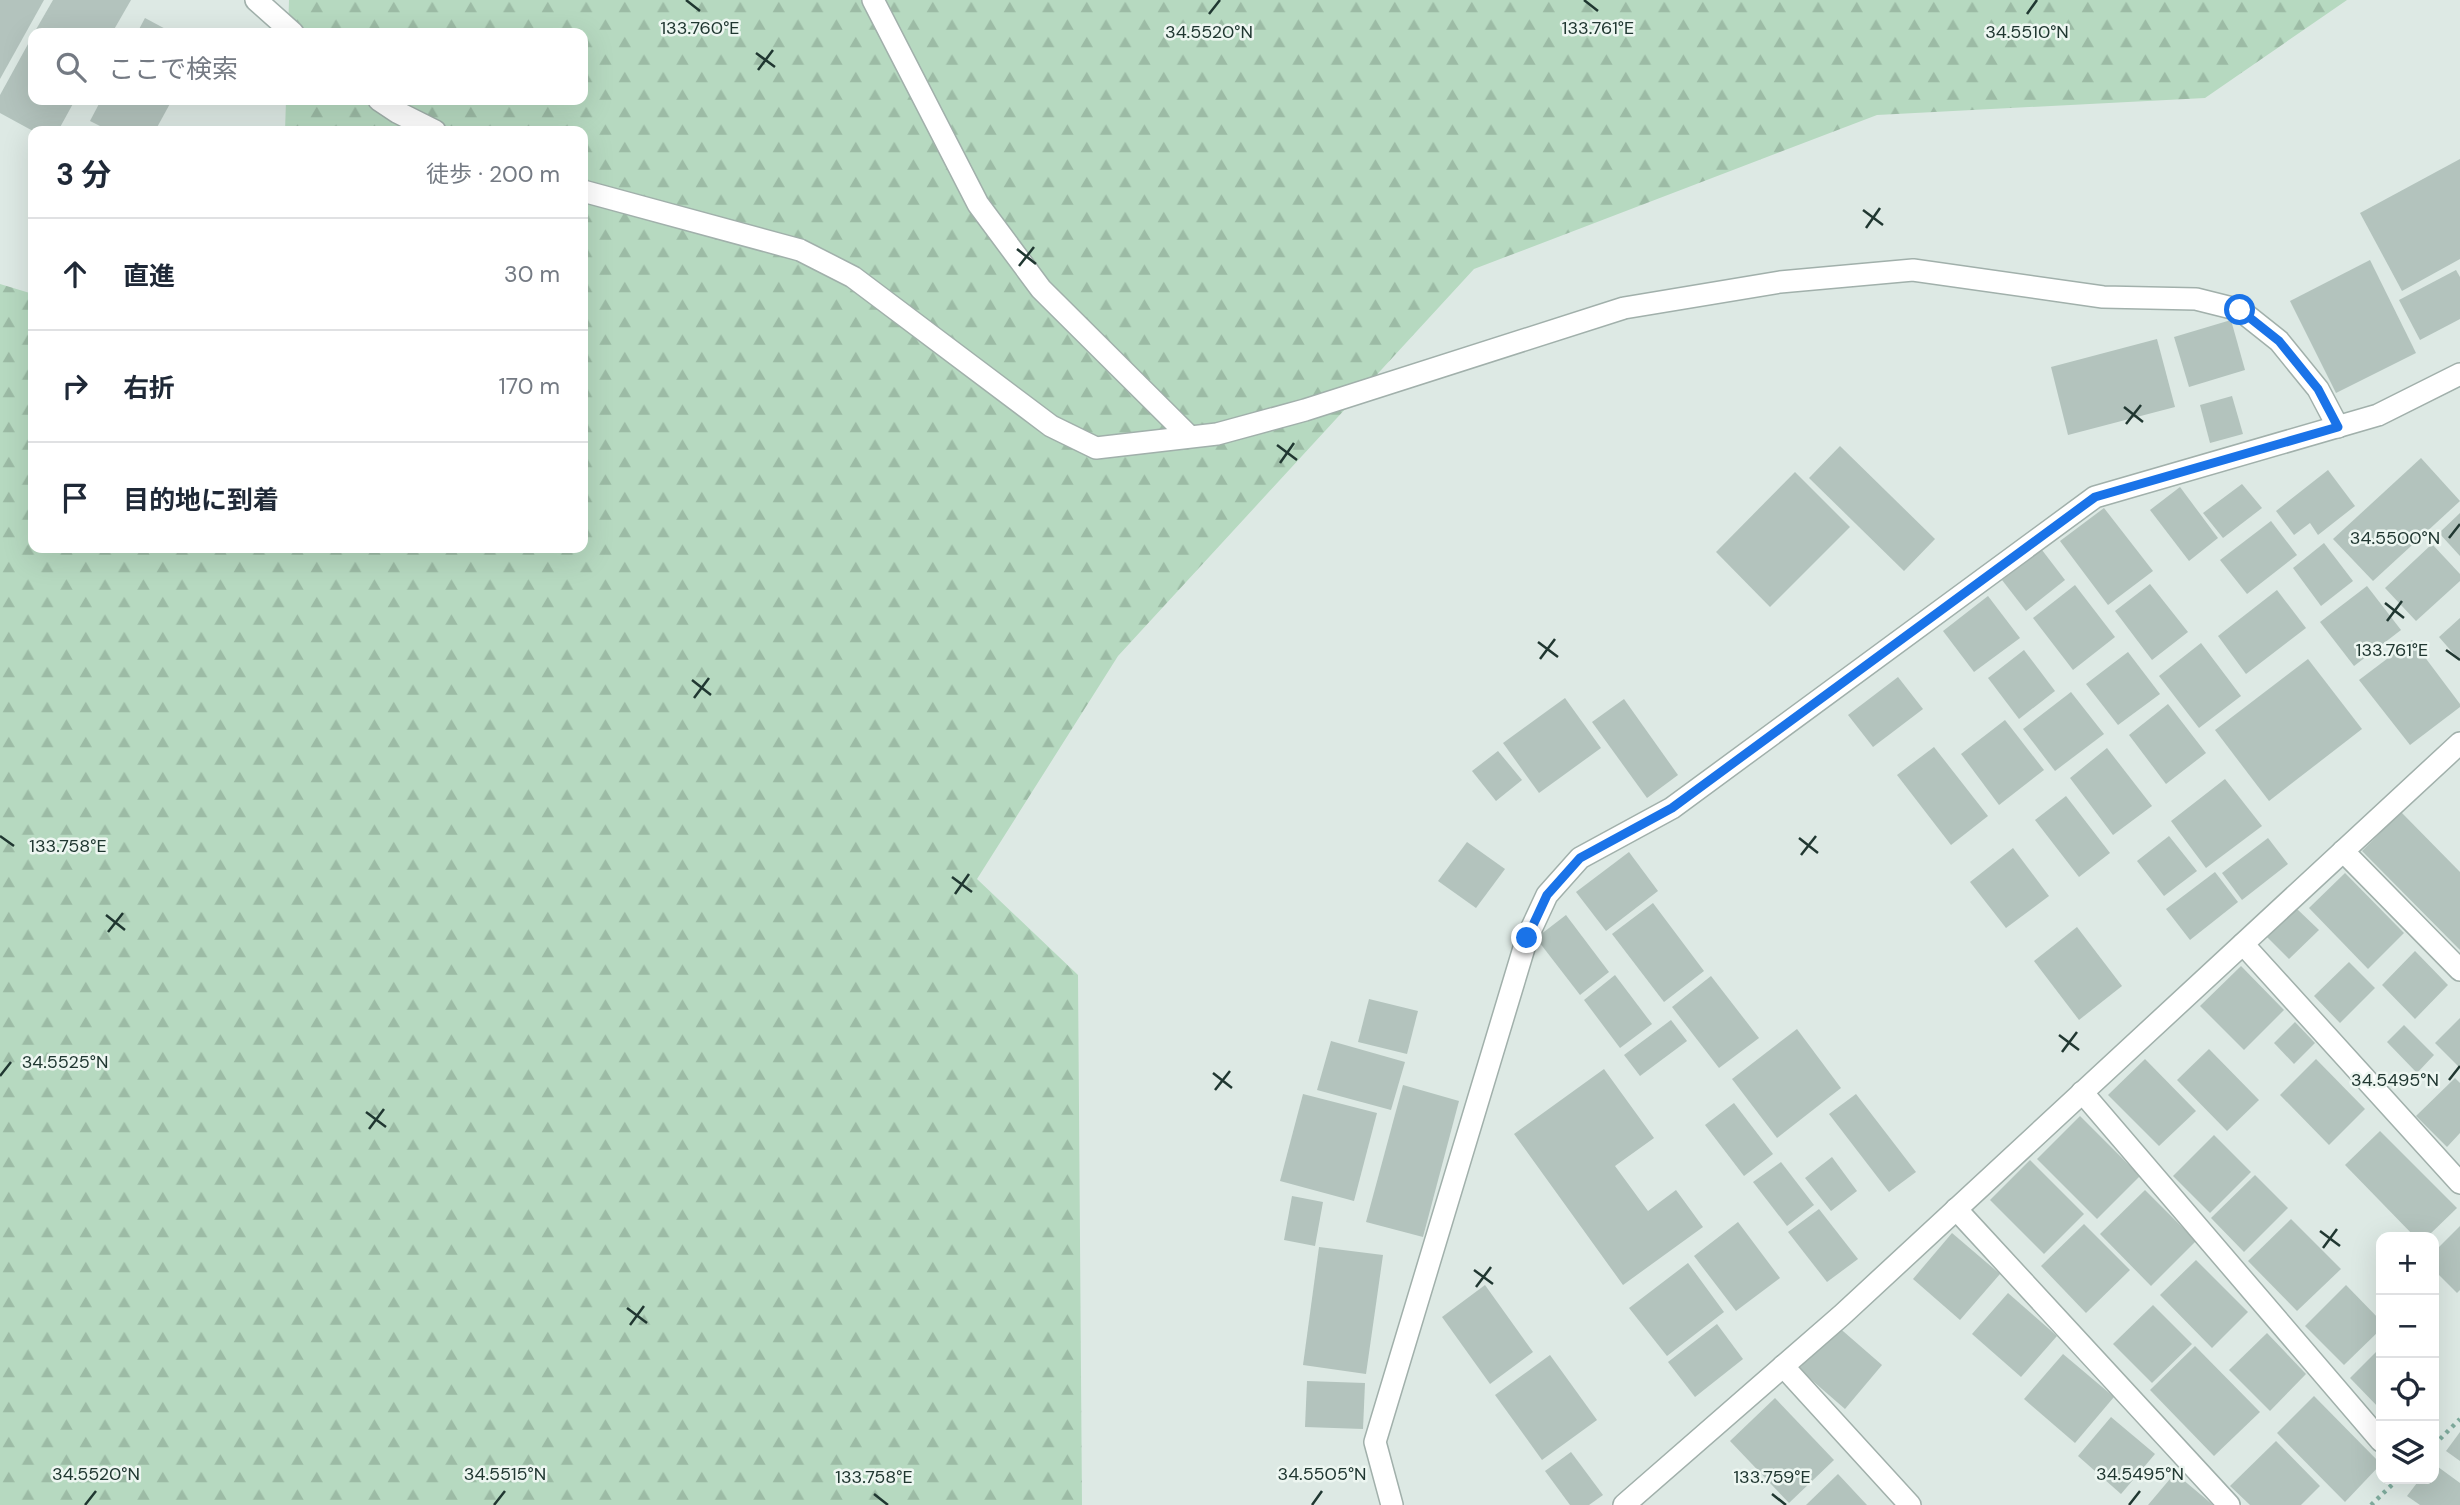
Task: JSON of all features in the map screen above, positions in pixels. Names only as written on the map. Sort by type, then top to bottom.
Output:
[{"type":"street","points":[[256,0],[287,28]]},
{"type":"street","points":[[873,0],[986,215],[1041,289],[1189,436]]},
{"type":"street","points":[[386,105],[424,126]]},
{"type":"street","points":[[588,192],[800,250],[832,266],[853,277],[1051,426],[1096,448],[1217,434],[1305,410],[1624,308],[1780,282],[1913,270],[2103,297],[2196,299],[2240,310],[2279,341],[2318,389],[2338,427]]},
{"type":"street","points":[[1392,1505],[1375,1443],[1527,938],[1547,895],[1580,858],[1672,808],[2095,497],[2378,415],[2460,374]]},
{"type":"street","points":[[1624,1505],[1956,1209],[2460,743]]},
{"type":"street","points":[[2343,851],[2460,970]]},
{"type":"street","points":[[2243,944],[2460,1183]]},
{"type":"street","points":[[2082,1092],[2376,1435]]},
{"type":"street","points":[[1956,1209],[2229,1505]]},
{"type":"street","points":[[1783,1366],[1910,1505]]},
{"type":"path","points":[[2439,1439],[2460,1419]]},
{"type":"path","points":[[2371,1505],[2393,1484]]},
{"type":"green space","points":[[289,0],[2347,0],[2205,98],[1877,115],[1474,269],[1118,656],[977,879],[1078,975],[1082,1505],[0,1505],[0,284],[28,292],[28,553],[588,553],[588,126],[285,126],[286,105],[588,105],[588,28],[288,28]]},
{"type":"building","points":[[0,0],[44,0],[28,28],[0,79]]},
{"type":"building","points":[[53,0],[131,0],[115,28],[37,28]]},
{"type":"building","points":[[145,18],[164,28],[140,28]]},
{"type":"building","points":[[28,44],[28,105],[72,105],[61,126],[28,126],[28,128],[0,113],[0,95]]},
{"type":"building","points":[[98,105],[169,105],[158,126],[100,126],[90,121]]},
{"type":"building","points":[[2460,159],[2460,259],[2402,291],[2360,213]]},
{"type":"building","points":[[2370,260],[2416,353],[2336,393],[2290,301]]},
{"type":"building","points":[[2456,270],[2460,277],[2460,319],[2420,340],[2399,300]]},
{"type":"building","points":[[2231,320],[2245,370],[2189,387],[2174,337]]},
{"type":"building","points":[[2157,339],[2175,407],[2068,435],[2051,367]]},
{"type":"building","points":[[2232,396],[2243,434],[2210,443],[2200,405]]},
{"type":"building","points":[[1840,446],[1935,539],[1904,571],[1809,478]]},
{"type":"building","points":[[2421,458],[2460,501],[2373,581],[2333,539]]},
{"type":"building","points":[[2328,470],[2355,506],[2318,535],[2310,523],[2294,535],[2276,511]]},
{"type":"building","points":[[1795,472],[1850,527],[1770,607],[1716,552]]},
{"type":"building","points":[[2242,484],[2262,508],[2223,538],[2203,513]]},
{"type":"building","points":[[2180,487],[2218,538],[2189,561],[2150,510]]},
{"type":"building","points":[[2104,508],[2153,571],[2108,605],[2060,541]]},
{"type":"building","points":[[2460,513],[2460,556],[2439,533]]},
{"type":"building","points":[[2271,521],[2297,555],[2247,594],[2220,560]]},
{"type":"building","points":[[2324,543],[2353,581],[2321,606],[2293,568]]},
{"type":"building","points":[[2432,544],[2460,574],[2460,581],[2416,621],[2385,588]]},
{"type":"building","points":[[2042,550],[2065,580],[2026,611],[2002,580]]},
{"type":"building","points":[[2150,584],[2188,632],[2152,660],[2115,611]]},
{"type":"building","points":[[2075,585],[2115,637],[2073,670],[2033,618]]},
{"type":"building","points":[[2367,586],[2401,630],[2354,666],[2320,622]]},
{"type":"building","points":[[2277,590],[2306,628],[2246,674],[2218,636]]},
{"type":"building","points":[[1988,596],[2020,638],[1974,672],[1943,631]]},
{"type":"building","points":[[2460,618],[2460,661],[2439,637]]},
{"type":"building","points":[[2412,640],[2460,707],[2410,745],[2359,680]]},
{"type":"building","points":[[2201,643],[2241,696],[2199,728],[2159,676]]},
{"type":"building","points":[[2024,650],[2055,691],[2019,719],[1988,678]]},
{"type":"building","points":[[2128,652],[2160,694],[2118,725],[2086,684]]},
{"type":"building","points":[[2308,659],[2362,729],[2269,801],[2215,730]]},
{"type":"building","points":[[1898,677],[1923,709],[1873,747],[1848,715]]},
{"type":"building","points":[[2071,692],[2104,734],[2055,771],[2023,729]]},
{"type":"building","points":[[1565,698],[1601,748],[1539,793],[1503,743]]},
{"type":"building","points":[[1624,699],[1678,775],[1647,798],[1592,722]]},
{"type":"building","points":[[2168,704],[2206,753],[2166,784],[2129,735]]},
{"type":"building","points":[[2005,720],[2044,770],[1999,805],[1961,754]]},
{"type":"building","points":[[1934,747],[1988,816],[1951,845],[1897,775]]},
{"type":"building","points":[[2107,748],[2152,806],[2113,835],[2070,778]]},
{"type":"building","points":[[1498,751],[1522,780],[1496,801],[1472,771]]},
{"type":"building","points":[[2225,779],[2262,826],[2206,868],[2171,821]]},
{"type":"building","points":[[2066,796],[2110,853],[2079,877],[2035,820]]},
{"type":"building","points":[[2401,812],[2460,872],[2460,950],[2362,851]]},
{"type":"building","points":[[2169,836],[2197,871],[2164,896],[2137,861]]},
{"type":"building","points":[[2268,838],[2288,864],[2242,900],[2222,873]]},
{"type":"building","points":[[1467,842],[1505,869],[1476,908],[1438,881]]},
{"type":"building","points":[[2013,848],[2049,896],[2006,928],[1970,882]]},
{"type":"building","points":[[1629,852],[1658,891],[1606,931],[1576,892]]},
{"type":"building","points":[[2215,872],[2238,902],[2190,940],[2166,909]]},
{"type":"building","points":[[2345,873],[2404,933],[2368,969],[2309,908]]},
{"type":"building","points":[[1653,903],[1704,971],[1664,1002],[1612,934]]},
{"type":"building","points":[[2296,908],[2319,930],[2289,959],[2267,937]]},
{"type":"building","points":[[1566,915],[1609,972],[1580,995],[1536,938]]},
{"type":"building","points":[[2077,927],[2122,986],[2079,1020],[2034,961]]},
{"type":"building","points":[[2415,951],[2448,985],[2415,1019],[2382,985]]},
{"type":"building","points":[[2349,962],[2375,988],[2340,1023],[2314,996]]},
{"type":"building","points":[[2241,966],[2284,1010],[2244,1050],[2200,1006]]},
{"type":"building","points":[[1615,975],[1652,1024],[1620,1048],[1584,1000]]},
{"type":"building","points":[[1711,976],[1759,1038],[1719,1068],[1672,1007]]},
{"type":"building","points":[[1369,999],[1418,1011],[1407,1054],[1358,1042]]},
{"type":"building","points":[[2460,1018],[2460,1068],[2435,1043]]},
{"type":"building","points":[[1671,1020],[1687,1041],[1640,1076],[1624,1055]]},
{"type":"building","points":[[2295,1022],[2315,1043],[2294,1064],[2274,1043]]},
{"type":"building","points":[[2404,1025],[2434,1055],[2417,1073],[2387,1042]]},
{"type":"building","points":[[1797,1029],[1841,1088],[1777,1138],[1732,1079]]},
{"type":"building","points":[[1331,1041],[1405,1062],[1391,1110],[1317,1090]]},
{"type":"building","points":[[2209,1049],[2259,1100],[2227,1131],[2177,1080]]},
{"type":"building","points":[[2145,1059],[2196,1111],[2159,1146],[2108,1095]]},
{"type":"building","points":[[2316,1059],[2365,1109],[2329,1145],[2280,1095]]},
{"type":"building","points":[[1604,1069],[1654,1138],[1615,1166],[1648,1211],[1676,1190],[1703,1227],[1623,1285],[1514,1134]]},
{"type":"building","points":[[2455,1078],[2460,1083],[2460,1133],[2447,1147],[2416,1116]]},
{"type":"building","points":[[1403,1085],[1459,1101],[1423,1237],[1366,1222]]},
{"type":"building","points":[[1303,1094],[1377,1113],[1354,1201],[1280,1181]]},
{"type":"building","points":[[1856,1094],[1916,1172],[1889,1192],[1829,1114]]},
{"type":"building","points":[[1734,1103],[1773,1154],[1744,1176],[1705,1125]]},
{"type":"building","points":[[2080,1116],[2140,1176],[2097,1219],[2037,1159]]},
{"type":"building","points":[[2380,1131],[2457,1208],[2432,1232],[2410,1232],[2345,1165]]},
{"type":"building","points":[[2214,1135],[2251,1172],[2210,1213],[2173,1176]]},
{"type":"building","points":[[1832,1157],[1857,1191],[1831,1211],[1805,1178]]},
{"type":"building","points":[[2030,1160],[2084,1214],[2044,1254],[1990,1200]]},
{"type":"building","points":[[1781,1162],[1814,1205],[1787,1226],[1753,1182]]},
{"type":"building","points":[[2255,1175],[2288,1208],[2244,1252],[2211,1218]]},
{"type":"building","points":[[2145,1190],[2196,1241],[2151,1286],[2100,1234]]},
{"type":"building","points":[[1292,1196],[1323,1202],[1315,1246],[1284,1240]]},
{"type":"building","points":[[1819,1209],[1858,1259],[1827,1282],[1788,1232]]},
{"type":"building","points":[[2291,1219],[2341,1269],[2297,1311],[2248,1261]]},
{"type":"building","points":[[1738,1222],[1780,1278],[1736,1311],[1694,1256]]},
{"type":"building","points":[[2084,1224],[2130,1270],[2086,1313],[2041,1266]]},
{"type":"building","points":[[2460,1226],[2460,1290],[2457,1293],[2439,1275],[2439,1247]]},
{"type":"building","points":[[1952,1233],[2000,1274],[1960,1320],[1913,1279]]},
{"type":"building","points":[[1319,1247],[1383,1255],[1366,1374],[1303,1365]]},
{"type":"building","points":[[2196,1260],[2248,1312],[2212,1348],[2160,1295]]},
{"type":"building","points":[[1688,1263],[1724,1312],[1667,1356],[1629,1308]]},
{"type":"building","points":[[1485,1285],[1533,1352],[1490,1384],[1442,1317]]},
{"type":"building","points":[[2346,1285],[2376,1316],[2376,1334],[2344,1365],[2305,1326]]},
{"type":"building","points":[[2008,1293],[2057,1336],[2021,1377],[1972,1334]]},
{"type":"building","points":[[2153,1305],[2192,1344],[2152,1383],[2113,1344]]},
{"type":"building","points":[[1717,1324],[1743,1359],[1695,1397],[1668,1362]]},
{"type":"building","points":[[1836,1325],[1882,1365],[1845,1409],[1799,1369]]},
{"type":"building","points":[[2267,1333],[2306,1374],[2270,1411],[2229,1370]]},
{"type":"building","points":[[2195,1346],[2260,1412],[2214,1456],[2150,1390]]},
{"type":"building","points":[[2376,1352],[2376,1405],[2350,1378]]},
{"type":"building","points":[[2063,1354],[2114,1397],[2075,1443],[2024,1399]]},
{"type":"building","points":[[1550,1355],[1597,1420],[1542,1460],[1495,1395]]},
{"type":"building","points":[[1307,1381],[1365,1383],[1363,1429],[1305,1427]]},
{"type":"building","points":[[2314,1396],[2376,1459],[2376,1469],[2345,1502],[2277,1433]]},
{"type":"building","points":[[1775,1398],[1834,1460],[1789,1503],[1730,1441]]},
{"type":"building","points":[[2111,1417],[2155,1454],[2121,1494],[2078,1456]]},
{"type":"building","points":[[2460,1432],[2460,1461],[2446,1451]]},
{"type":"building","points":[[2276,1441],[2320,1486],[2301,1505],[2250,1505],[2230,1486]]},
{"type":"building","points":[[1571,1452],[1603,1495],[1589,1505],[1570,1505],[1545,1471]]},
{"type":"building","points":[[2439,1468],[2460,1483],[2460,1505],[2420,1505],[2407,1496],[2416,1484],[2439,1484]]},
{"type":"building","points":[[2175,1473],[2213,1505],[2148,1505]]},
{"type":"building","points":[[1838,1474],[1867,1505],[1806,1505]]},
{"type":"route","points":[[1527,938],[1547,895],[1580,858],[1672,808],[2095,497],[2338,427],[2318,389],[2279,341],[2240,310]]}]
